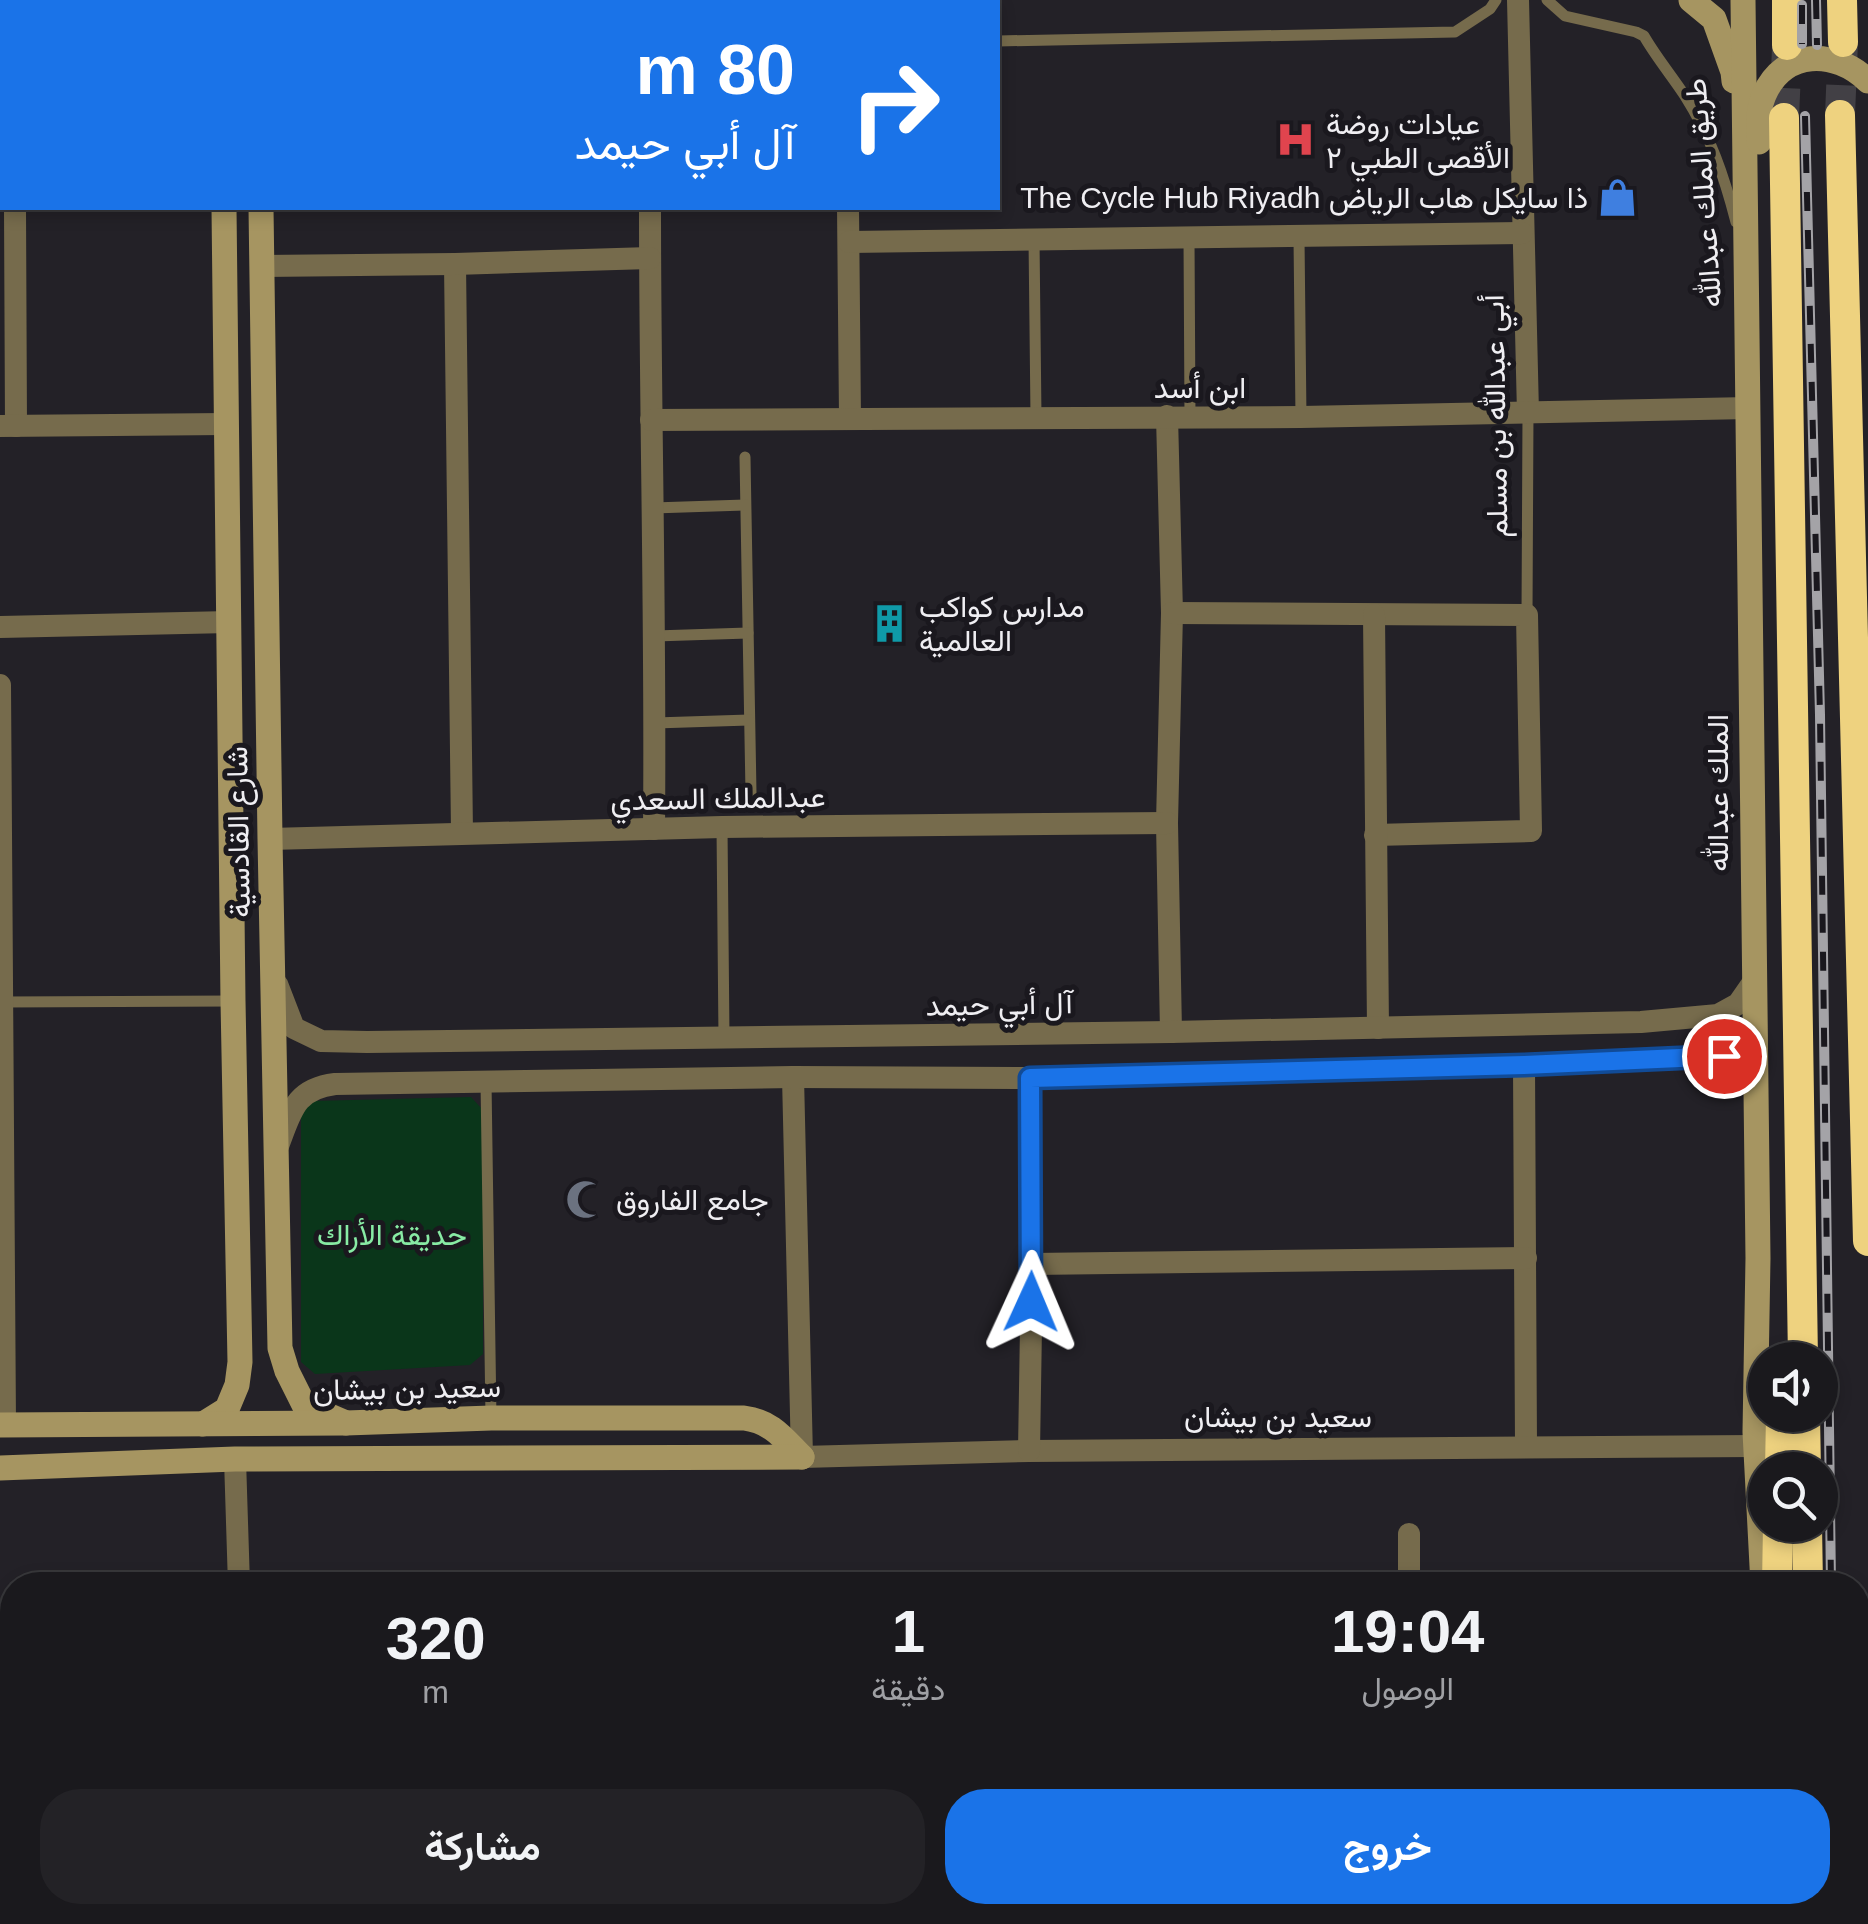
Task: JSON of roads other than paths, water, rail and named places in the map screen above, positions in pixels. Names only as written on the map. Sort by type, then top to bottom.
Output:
[{"type":"highway","points":[[1787,0],[1787,45]]},
{"type":"highway","points":[[1842,0],[1843,42]]},
{"type":"highway","points":[[1840,115],[1868,1241]]},
{"type":"highway","points":[[1784,118],[1804,1342]]},
{"type":"highway","points":[[1784,1342],[1788,1284],[1800,1212]]},
{"type":"highway","points":[[1777,1572],[1778,1542]]},
{"type":"highway","points":[[1807,1542],[1808,1572]]},
{"type":"street","name":"أبي عبدالله بن مسلم","points":[[1518,0],[1528,414]]},
{"type":"street","name":"طريق الملك عبدالله","points":[[1691,0],[1714,20],[1734,72],[1747,334]]},
{"type":"street","name":"الملك عبدالله","points":[[1742,0],[1758,1258],[1756,1446],[1762,1572]]},
{"type":"street","points":[[1748,403],[1761,336],[1762,98],[1785,68],[1820,57],[1839,60],[1868,81]]},
{"type":"street","points":[[15,210],[8,263],[8,426],[226,424]]},
{"type":"street","name":"شارع القادسية","points":[[203,1424],[228,1409],[240,1362],[224,210]]},
{"type":"street","name":"شارع القادسية","points":[[262,210],[280,1348],[286,1371],[304,1405],[346,1423]]},
{"type":"street","points":[[650,210],[656,636],[654,829]]},
{"type":"street","points":[[848,210],[850,418]]},
{"type":"street","points":[[848,242],[1522,234]]},
{"type":"street","points":[[262,266],[650,258]]},
{"type":"street","points":[[455,264],[462,834]]},
{"type":"street","name":"ابن أسد","points":[[650,420],[1528,414],[1748,403]]},
{"type":"street","points":[[1171,1032],[1167,824],[1179,417]]},
{"type":"street","points":[[1172,612],[1527,615]]},
{"type":"street","name":"أبي عبدالله بن مسلم","points":[[1375,835],[1531,831],[1527,615]]},
{"type":"street","points":[[1374,616],[1378,1028]]},
{"type":"street","points":[[0,627],[230,622]]},
{"type":"street","points":[[0,684],[2,1425]]},
{"type":"street","name":"عبدالملك السعدي","points":[[270,838],[722,827],[1167,824]]},
{"type":"street","name":"آل أبي حيمد","points":[[272,971],[294,1028],[322,1041],[1171,1032],[1669,1020],[1718,1015],[1738,1004],[1754,981]]},
{"type":"street","points":[[1669,1020],[1678,1039],[1669,1058]]},
{"type":"street","points":[[276,1150],[296,1101],[322,1085],[794,1077],[1030,1078],[1724,1056],[1740,1063],[1756,1083]]},
{"type":"street","points":[[1524,1065],[1526,1446]]},
{"type":"street","points":[[794,1077],[802,1456]]},
{"type":"street","points":[[1029,1450],[1030,1078]]},
{"type":"street","points":[[1032,1264],[1526,1258]]},
{"type":"street","name":"سعيد بن بيشان","points":[[2,1425],[744,1418],[760,1420],[802,1456]]},
{"type":"street","name":"سعيد بن بيشان","points":[[0,1468],[235,1459],[1756,1446]]},
{"type":"street","points":[[235,1459],[239,1572]]},
{"type":"street","points":[[1409,1534],[1409,1572]]},
{"type":"lane","points":[[1000,41],[1455,32],[1490,9],[1496,0]]},
{"type":"lane","points":[[1547,0],[1565,16],[1644,36],[1707,134],[1723,172],[1741,240]]},
{"type":"lane","points":[[1179,417],[1190,238]]},
{"type":"lane","points":[[1299,238],[1300,416]]},
{"type":"lane","points":[[1034,239],[1036,417]]},
{"type":"lane","name":"أبي عبدالله بن مسلم","points":[[1527,615],[1528,414]]},
{"type":"lane","points":[[744,457],[751,794]]},
{"type":"lane","points":[[653,508],[745,504]]},
{"type":"lane","points":[[656,636],[748,633]]},
{"type":"lane","points":[[655,723],[750,720]]},
{"type":"lane","points":[[722,827],[724,1038]]},
{"type":"lane","points":[[3,1002],[233,1001]]},
{"type":"lane","points":[[486,1082],[490,1418]]},
{"type":"tunnel","points":[[1840,115],[1843,42]]},
{"type":"tunnel","points":[[1784,118],[1787,48]]},
{"type":"railway","points":[[1816,0],[1817,45]]},
{"type":"railway","points":[[1802,5],[1802,44]]},
{"type":"railway","points":[[1805,116],[1820,715],[1831,1572]]},
{"type":"place","name":"عيادات روضة الأقصى الطبي ٢","points":[[1296,140]]},
{"type":"place","name":"The Cycle Hub Riyadh ذا سايكل هاب الرياض","points":[[1618,197]]},
{"type":"place","name":"مدارس كواكب العالمية","points":[[889,623]]},
{"type":"place","name":"جامع الفاروق","points":[[586,1199]]},
{"type":"park label","name":"حديقة الأراك","points":[[392,1234]]}]
